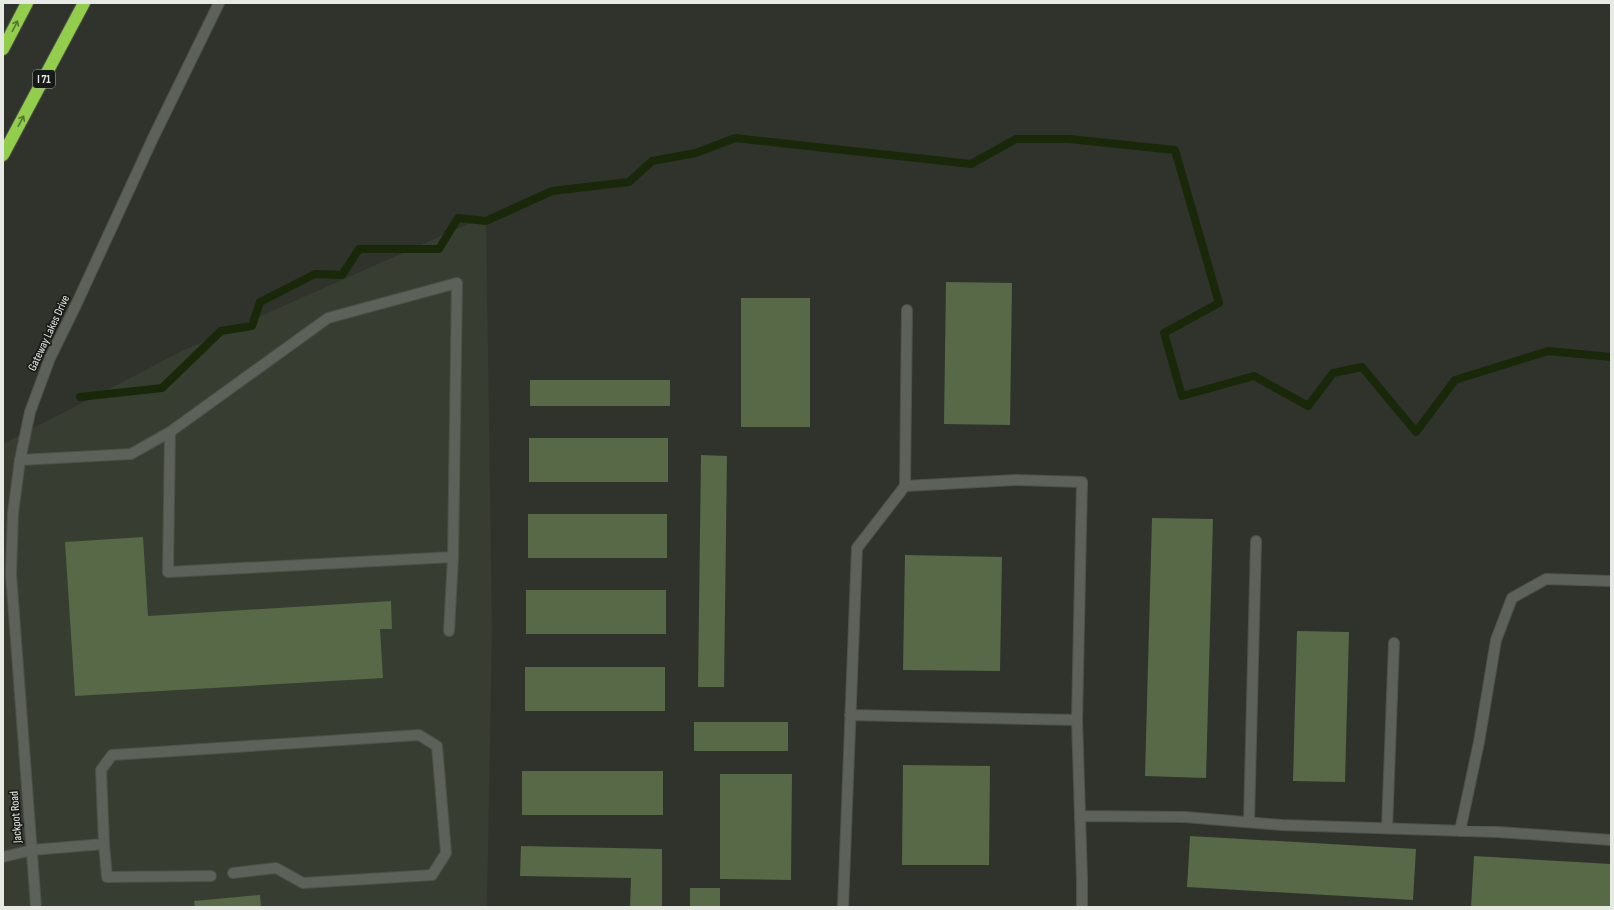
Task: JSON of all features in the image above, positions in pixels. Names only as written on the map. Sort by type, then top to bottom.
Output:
[{"type":"highway","points":[[3,49],[27,3]]},
{"type":"highway","name":"I 71","points":[[3,155],[84,3]]},
{"type":"street","name":"Gateway Lakes Drive","points":[[21,702],[11,574],[13,513],[20,460],[30,412],[50,358],[153,138],[219,3]]},
{"type":"street","points":[[20,460],[131,454],[170,432],[328,318],[457,283],[453,557],[449,631]]},
{"type":"street","points":[[843,907],[857,548],[905,486],[907,310]]},
{"type":"street","points":[[170,432],[168,572],[453,557]]},
{"type":"street","points":[[905,486],[1016,480],[1082,482],[1077,720],[1082,907]]},
{"type":"street","points":[[1249,822],[1256,541]]},
{"type":"street","points":[[1460,830],[1479,742],[1496,640],[1512,598],[1546,579],[1611,581]]},
{"type":"street","points":[[1387,828],[1394,643]]},
{"type":"street","name":"Jackpot Road","points":[[21,702],[36,907]]},
{"type":"street","points":[[850,715],[1077,720]]},
{"type":"street","points":[[211,876],[107,877],[101,770],[112,755],[419,735],[437,746],[446,853],[432,875],[303,883],[276,868],[233,873]]},
{"type":"street","points":[[1080,816],[1184,817],[1249,822],[1460,830],[1611,840]]},
{"type":"street","points":[[3,857],[32,850],[104,844]]},
{"type":"shaded area","points":[[486,216],[492,629],[487,907],[3,907],[3,444],[182,351]]},
{"type":"building","points":[[946,282],[1012,283],[1010,425],[944,424]]},
{"type":"building","points":[[741,298],[810,298],[810,427],[741,427]]},
{"type":"building","points":[[530,380],[670,380],[670,406],[530,406]]},
{"type":"building","points":[[529,438],[668,438],[668,482],[529,482]]},
{"type":"building","points":[[701,455],[727,456],[724,687],[698,687]]},
{"type":"building","points":[[528,514],[667,514],[667,558],[528,558]]},
{"type":"building","points":[[1152,518],[1213,519],[1206,778],[1145,776]]},
{"type":"building","points":[[143,537],[148,616],[391,601],[392,629],[380,629],[383,678],[75,696],[65,542]]},
{"type":"building","points":[[905,555],[1002,557],[1000,671],[903,670]]},
{"type":"building","points":[[526,590],[666,590],[666,634],[526,634]]},
{"type":"building","points":[[1297,631],[1349,632],[1345,782],[1293,781]]},
{"type":"building","points":[[525,667],[665,667],[665,711],[525,711]]},
{"type":"building","points":[[694,722],[788,722],[788,751],[694,751]]},
{"type":"building","points":[[903,765],[990,766],[989,865],[902,865]]},
{"type":"building","points":[[522,771],[663,771],[663,815],[522,815]]},
{"type":"building","points":[[720,774],[792,774],[791,880],[720,879]]},
{"type":"building","points":[[1190,836],[1416,849],[1413,900],[1187,887]]},
{"type":"building","points":[[521,846],[662,849],[662,907],[630,907],[631,878],[520,876]]},
{"type":"building","points":[[1474,856],[1611,864],[1611,907],[1471,907]]},
{"type":"building","points":[[690,888],[720,888],[720,907],[690,907]]},
{"type":"building","points":[[260,895],[261,907],[195,907],[194,901]]},
{"type":"waterway","points":[[80,397],[162,388],[221,331],[252,326],[260,302],[315,274],[342,275],[359,249],[439,249],[458,218],[486,221],[552,191],[629,182],[652,161],[696,153],[735,138],[971,164],[1016,139],[1069,139],[1175,150],[1219,303],[1164,333],[1182,396],[1254,376],[1308,406],[1333,373],[1362,367],[1416,432],[1455,380],[1548,351],[1611,357]]}]
